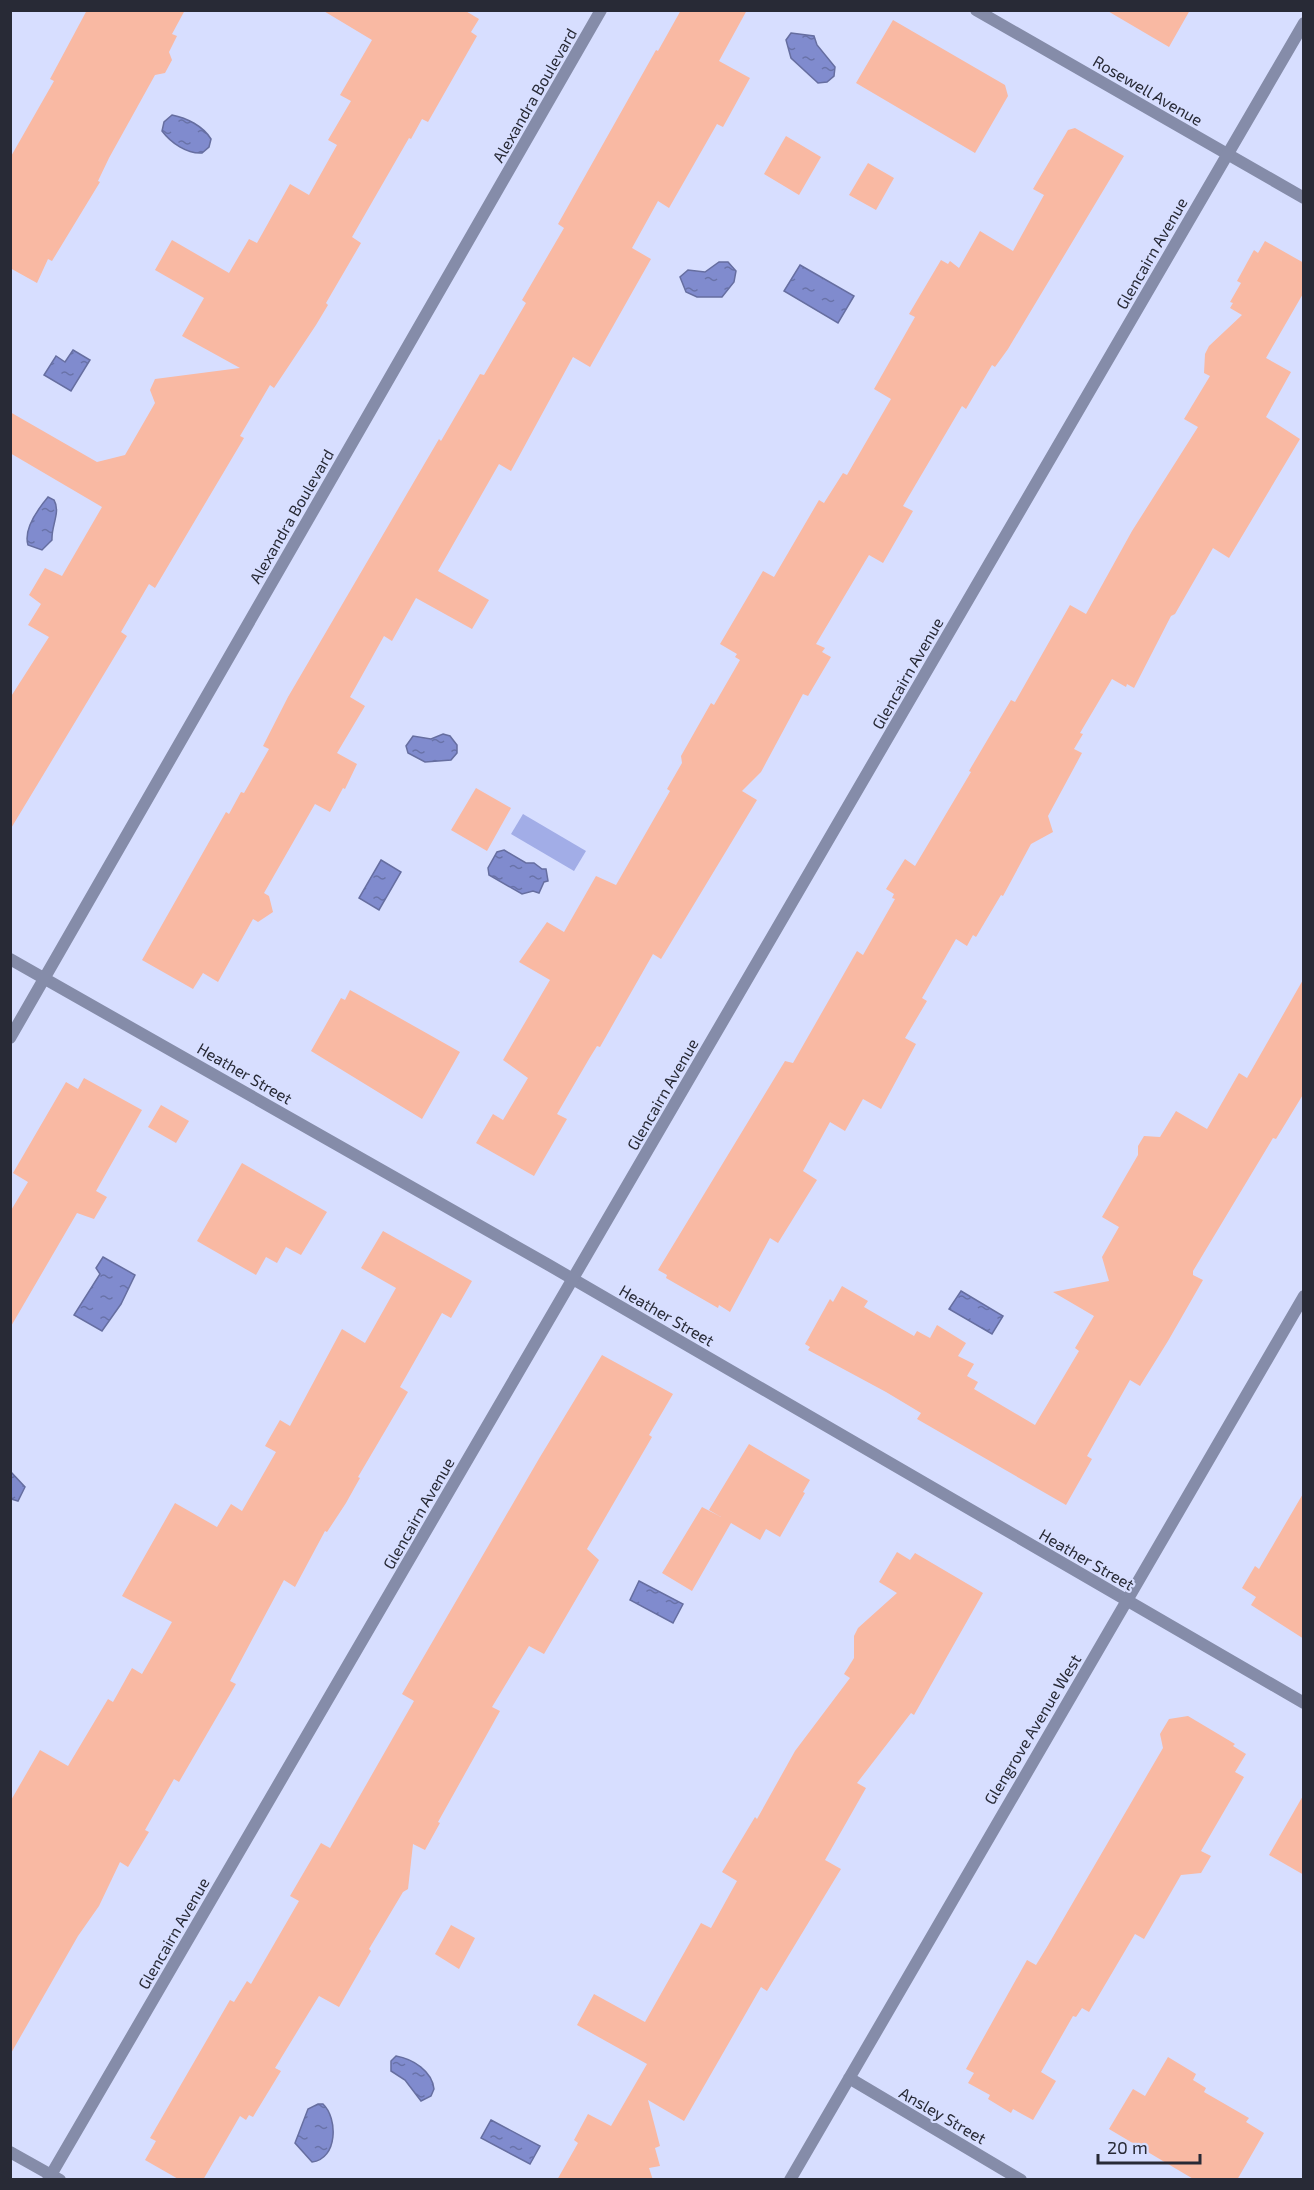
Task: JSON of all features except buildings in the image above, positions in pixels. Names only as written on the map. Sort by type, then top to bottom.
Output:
[{"type":"street","name":"Alexandra Boulevard","points":[[10,1038],[601,10]]},
{"type":"street","name":"Rosewell Avenue","points":[[976,10],[1304,198]]},
{"type":"street","name":"Glencairn Avenue","points":[[53,2178],[1304,23]]},
{"type":"street","name":"Heather Street","points":[[10,959],[573,1280],[1304,1703]]},
{"type":"street","name":"Glengrove Avenue West","points":[[790,2180],[976,1855],[1304,1296]]},
{"type":"street","name":"Ansley Street","points":[[849,2078],[1021,2180]]},
{"type":"street","points":[[10,2152],[53,2178]]},
{"type":"shaded area","points":[[523,814],[586,851],[574,871],[511,834]]},
{"type":"water","points":[[791,33],[814,36],[817,45],[835,67],[834,76],[827,82],[818,83],[791,58],[786,40]]},
{"type":"water","points":[[172,115],[189,120],[204,130],[211,139],[209,147],[202,153],[196,153],[185,150],[170,140],[162,131],[164,122]]},
{"type":"water","points":[[719,262],[728,262],[736,271],[734,282],[722,297],[697,297],[686,292],[680,277],[688,270],[705,272]]},
{"type":"water","points":[[800,265],[854,296],[838,323],[784,291]]},
{"type":"water","points":[[73,350],[90,360],[71,391],[44,375],[56,356],[65,362]]},
{"type":"water","points":[[48,497],[54,500],[56,514],[52,540],[42,550],[28,545],[27,539],[29,526]]},
{"type":"water","points":[[443,734],[450,736],[457,745],[457,753],[451,760],[425,762],[408,753],[406,746],[413,736],[431,739]]},
{"type":"water","points":[[504,850],[526,863],[534,863],[546,869],[548,881],[544,882],[539,893],[533,891],[522,894],[489,875],[488,868],[497,852]]},
{"type":"water","points":[[381,860],[401,872],[379,910],[359,898]]},
{"type":"water","points":[[103,1257],[135,1275],[121,1304],[102,1331],[74,1315],[100,1274],[96,1268]]},
{"type":"water","points":[[961,1291],[1003,1316],[992,1334],[949,1309]]},
{"type":"water","points":[[11,1472],[25,1487],[18,1501],[11,1499]]},
{"type":"water","points":[[639,1581],[683,1604],[673,1623],[630,1600]]},
{"type":"water","points":[[396,2056],[415,2063],[426,2071],[434,2089],[431,2096],[421,2101],[405,2080],[391,2071],[391,2061]]},
{"type":"water","points":[[323,2104],[328,2110],[333,2137],[327,2154],[312,2162],[295,2143],[308,2109]]},
{"type":"water","points":[[491,2120],[540,2146],[530,2164],[481,2138]]}]
